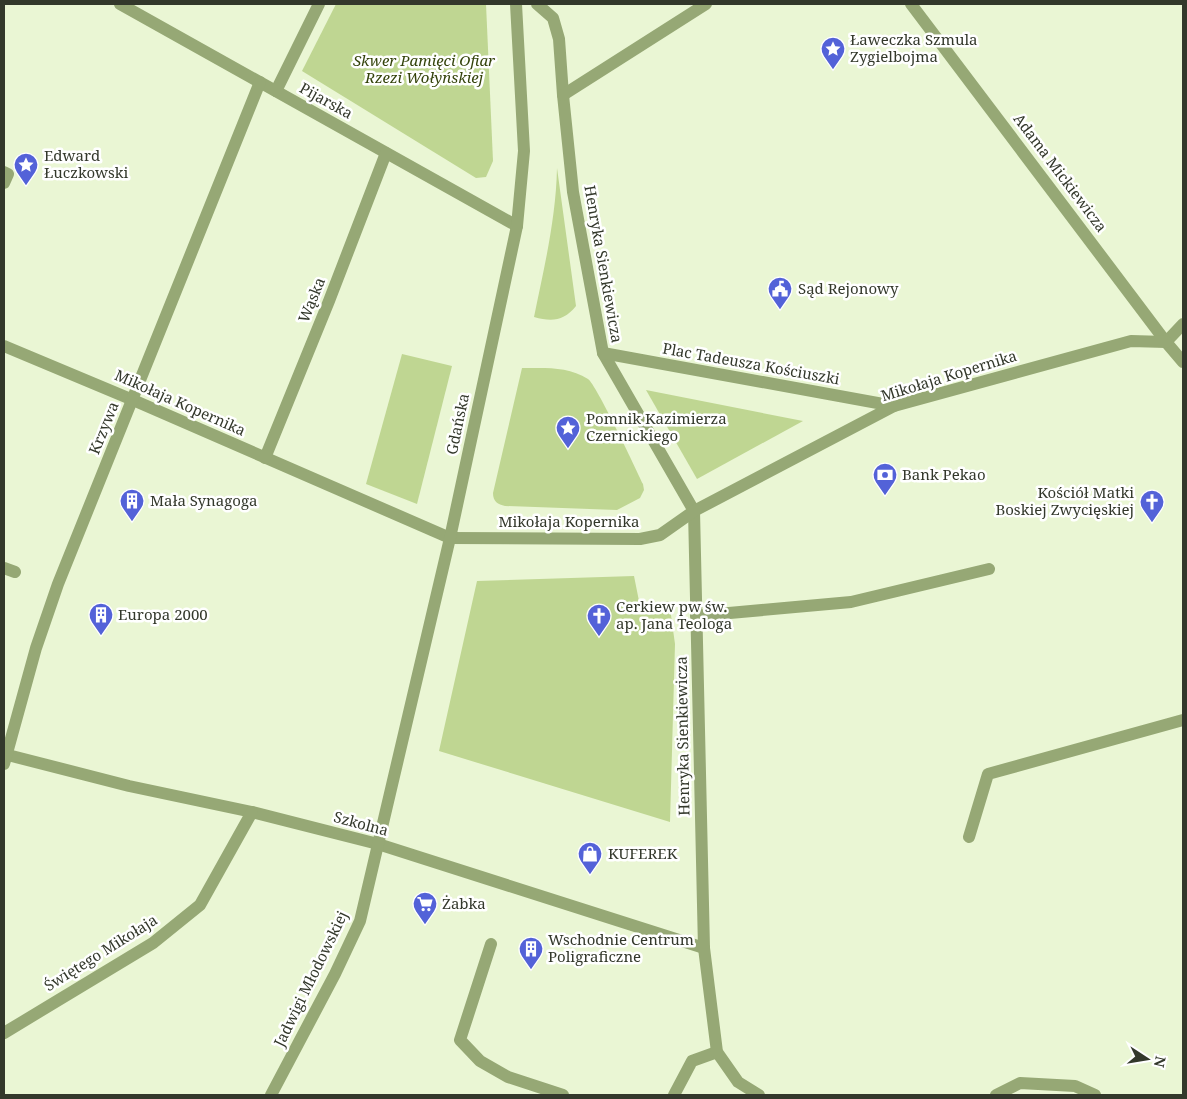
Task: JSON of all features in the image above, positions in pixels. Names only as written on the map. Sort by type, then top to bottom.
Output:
[{"type":"street","name":"Pijarska","points":[[120,4],[516,226]]},
{"type":"street","points":[[276,91],[319,4]]},
{"type":"street","name":"Gdańska","points":[[378,844],[450,538],[516,226],[524,151],[516,4]]},
{"type":"street","name":"Henryka Sienkiewicza","points":[[537,4],[553,18],[559,39],[573,192],[603,353],[694,511],[704,948],[717,1052],[738,1082],[759,1095]]},
{"type":"street","points":[[563,95],[706,4]]},
{"type":"street","name":"Adama Mickiewicza","points":[[911,4],[1183,362]]},
{"type":"street","name":"Krzywa","points":[[5,758],[36,648],[58,584],[260,82]]},
{"type":"street","name":"Wąska","points":[[266,458],[386,153]]},
{"type":"street","points":[[4,172],[8,174],[4,183]]},
{"type":"street","points":[[1166,342],[1183,324]]},
{"type":"street","name":"Mikołaja Kopernika","points":[[4,346],[450,538],[640,539],[660,535],[694,511],[894,406],[1131,341],[1166,342]]},
{"type":"street","name":"Plac Tadeusza Kościuszki","points":[[603,353],[894,406]]},
{"type":"street","points":[[696,616],[851,602],[989,569]]},
{"type":"street","points":[[969,838],[988,774],[1183,720]]},
{"type":"street","name":"Szkolna","points":[[5,758],[252,812],[378,844],[704,948]]},
{"type":"street","name":"Świętego Mikołaja","points":[[4,1034],[153,943],[200,905],[252,812]]},
{"type":"street","name":"Jadwigi Młodowskiej","points":[[271,1095],[335,974],[360,921],[378,844]]},
{"type":"street","points":[[491,944],[460,1040],[480,1061],[508,1077],[564,1095]]},
{"type":"street","points":[[674,1095],[692,1061],[717,1052]]},
{"type":"street","points":[[996,1095],[1020,1083],[1075,1086],[1094,1095]]},
{"type":"green space","name":"Skwer Pamięci Ofiar Rzezi Wołyńskiej","points":[[336,4],[486,4],[493,161],[486,177],[476,178],[302,71]]},
{"type":"green space","points":[[557,168],[576,306],[567,315],[557,319],[546,320],[534,317],[552,225]]},
{"type":"green space","points":[[402,354],[452,366],[417,504],[366,484]]},
{"type":"green space","points":[[522,368],[564,370],[588,379],[607,410],[643,484],[644,490],[640,498],[617,510],[505,506],[496,502],[493,493]]},
{"type":"green space","points":[[646,390],[803,421],[697,479]]},
{"type":"green space","points":[[634,576],[640,606],[669,601],[675,644],[670,822],[439,751],[477,581]]},
{"type":"place","name":"Ławeczka Szmula Zygielbojma","points":[[833,70]]},
{"type":"place","name":"Edward Łuczkowski","points":[[26,186]]},
{"type":"place","name":"Sąd Rejonowy","points":[[780,310]]},
{"type":"place","name":"Pomnik Kazimierza Czernickiego","points":[[568,449]]},
{"type":"place","name":"Bank Pekao","points":[[885,496]]},
{"type":"place","name":"Mała Synagoga","points":[[132,522]]},
{"type":"place","name":"Kościół Matki Boskiej Zwycięskiej","points":[[1152,523]]},
{"type":"place","name":"Europa 2000","points":[[101,636]]},
{"type":"place","name":"Cerkiew pw św. ap. Jana Teologa","points":[[599,637]]},
{"type":"place","name":"KUFEREK","points":[[590,875]]},
{"type":"place","name":"Żabka","points":[[425,925]]},
{"type":"place","name":"Wschodnie Centrum Poligraficzne","points":[[531,970]]}]
